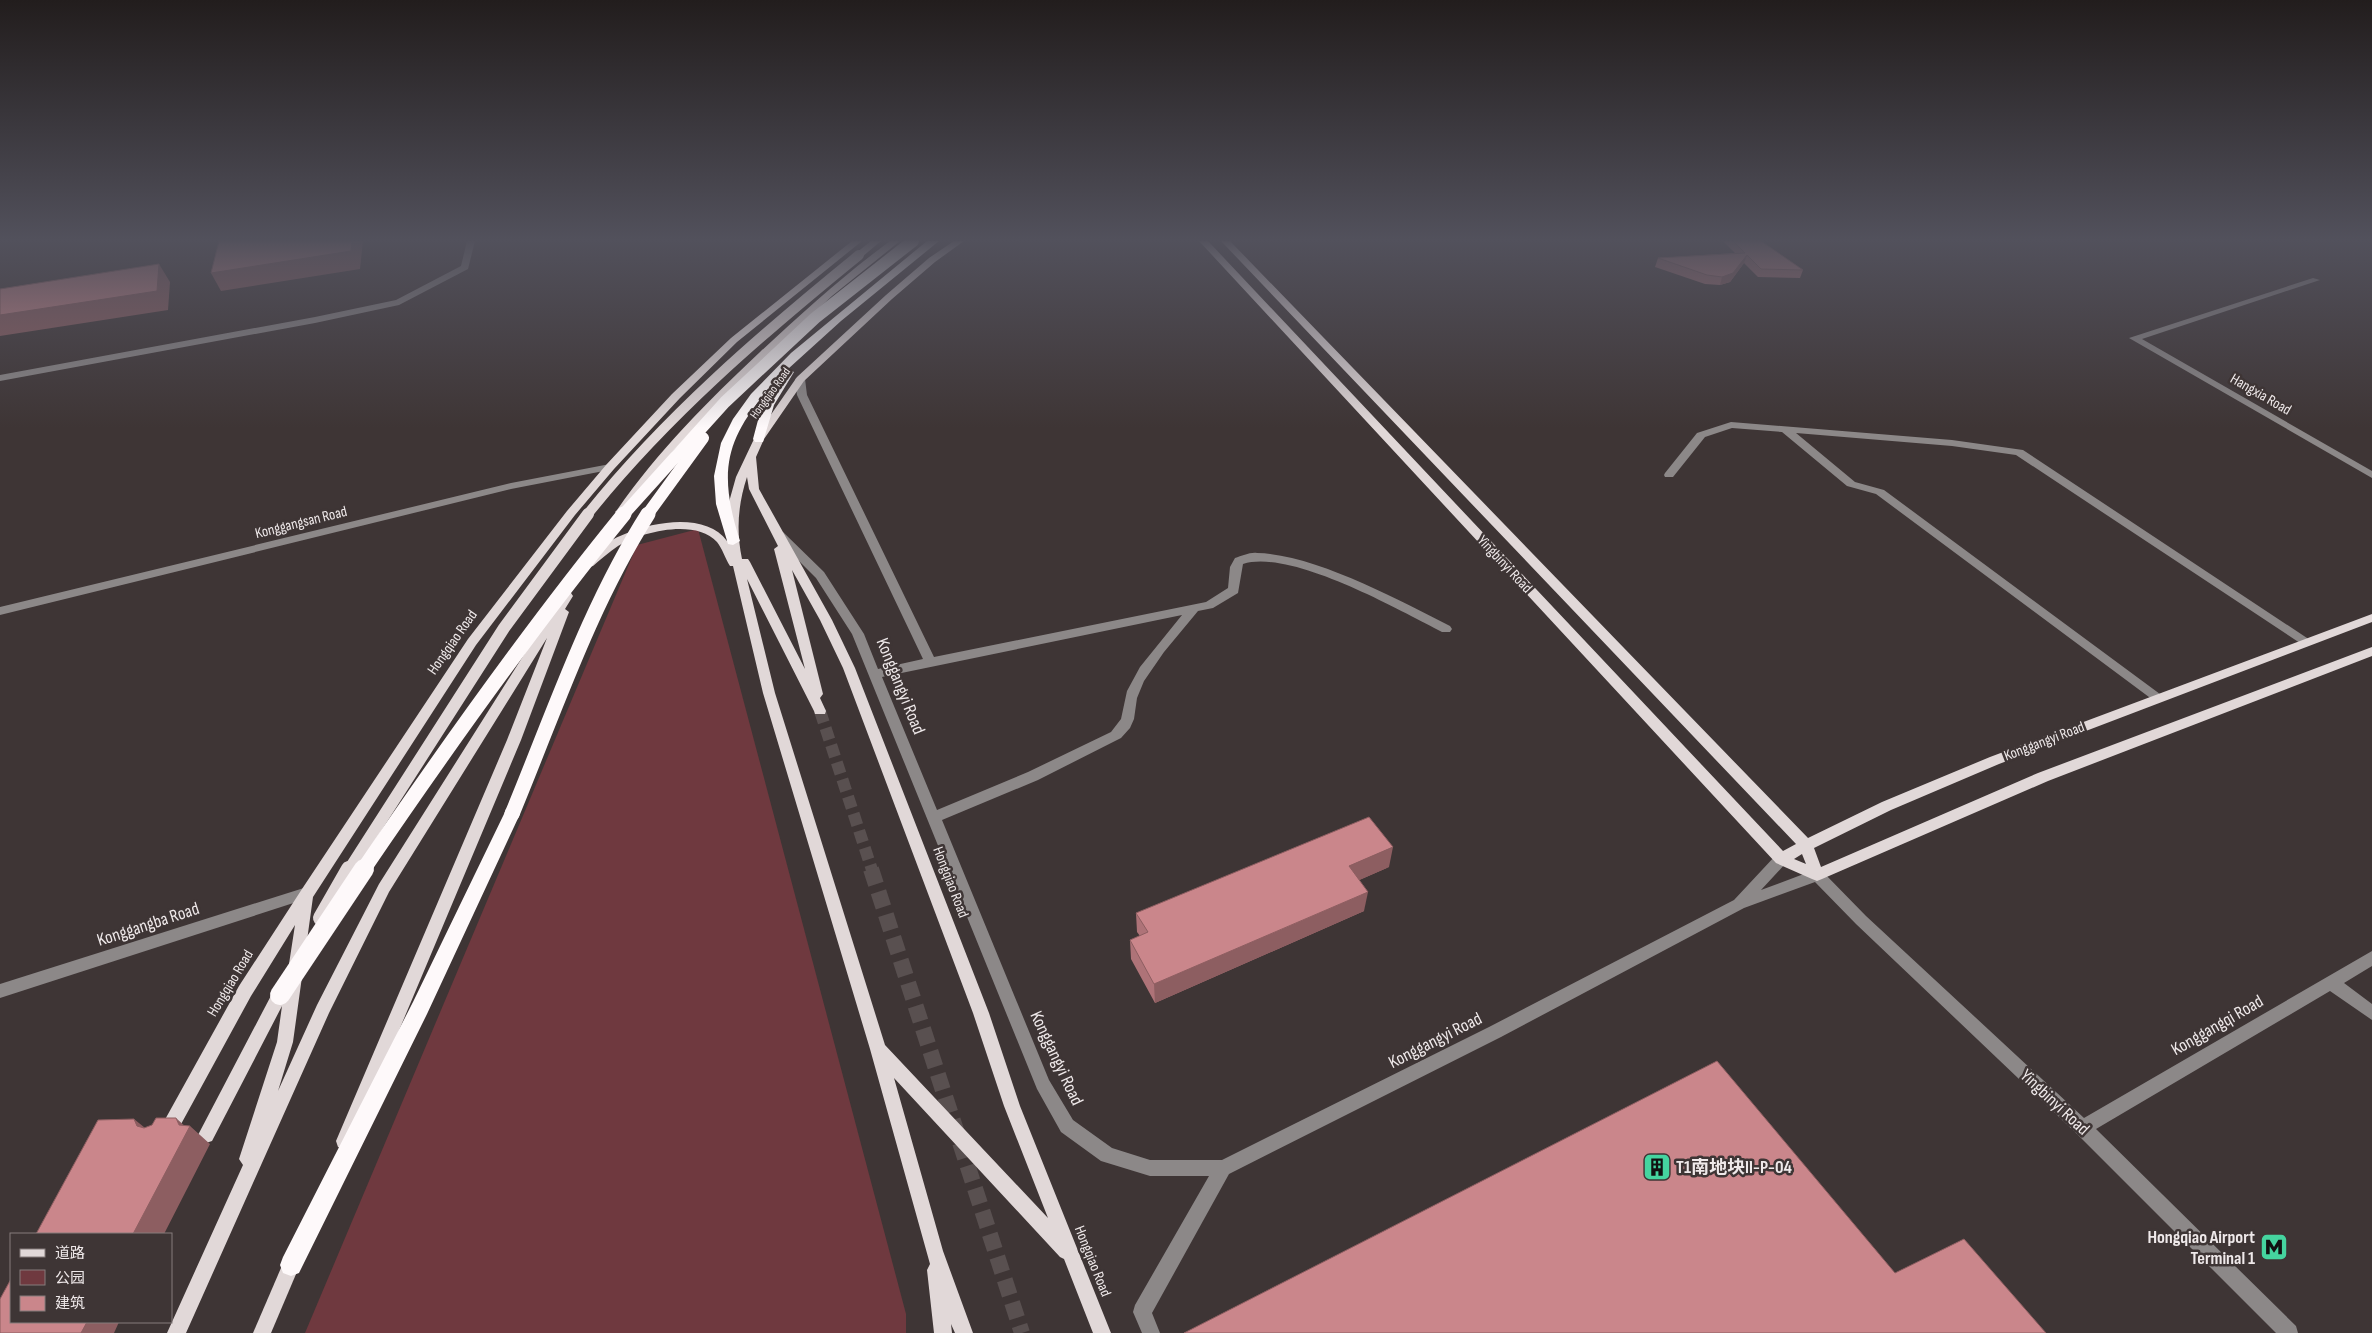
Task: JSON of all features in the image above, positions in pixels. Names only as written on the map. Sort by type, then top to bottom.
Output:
[{"type":"highway","points":[[280,995],[415,793],[544,614],[643,491],[701,426],[833,303]]},
{"type":"highway","points":[[733,541],[721,492],[720,468],[725,449],[737,422],[764,386],[812,339],[855,303]]},
{"type":"highway","points":[[759,438],[768,405],[786,375],[812,339]]},
{"type":"highway","points":[[291,1265],[420,1008],[512,814],[601,597],[626,548],[660,494],[753,377]]},
{"type":"main road","name":"Hongqiao Road","points":[[166,1136],[245,991],[472,642],[571,513],[610,467],[676,396],[734,340],[780,303]]},
{"type":"main road","points":[[206,1135],[333,895],[492,648],[568,539],[620,474],[669,424],[754,343],[801,303]]},
{"type":"main road","points":[[176,1333],[323,1010],[384,888],[641,481],[736,380],[819,303]]},
{"type":"main road","name":"Hongqiao Road","points":[[882,303],[800,379],[759,438],[753,454],[740,477],[734,502],[733,541],[747,607],[772,700],[878,1049],[934,1250],[964,1333]]},
{"type":"main road","name":"Yingbinyi Road","points":[[1260,303],[1781,859],[1817,876]]},
{"type":"main road","name":"Yingbinyi Road","points":[[1286,303],[1806,845],[1817,876]]},
{"type":"main road","name":"Hongqiao Road","points":[[753,454],[751,471],[754,489],[826,620],[849,668],[982,1013],[1012,1106],[1102,1333]]},
{"type":"main road","points":[[588,564],[616,543],[642,533],[670,527],[699,526],[719,537],[742,579]]},
{"type":"main road","points":[[733,541],[820,711],[800,621],[776,531]]},
{"type":"main road","points":[[262,1333],[514,740],[573,586]]},
{"type":"main road","name":"Konggangyi Road","points":[[1781,859],[1806,845],[1925,788],[2158,697],[2372,618]]},
{"type":"main road","name":"Konggangyi Road","points":[[1817,876],[1954,814],[2043,777],[2372,651]]},
{"type":"main road","points":[[232,1211],[285,1042],[307,893]]},
{"type":"main road","points":[[878,1049],[1072,1257]]},
{"type":"main road","points":[[934,1250],[943,1333]]},
{"type":"street","points":[[0,378],[315,320],[393,303]]},
{"type":"street","name":"Hangxia Road","points":[[2243,303],[2134,338],[2372,475]]},
{"type":"street","points":[[800,379],[802,395],[930,663]]},
{"type":"street","points":[[1669,475],[1701,435],[1731,425],[1952,443],[2019,452],[2307,642]]},
{"type":"street","points":[[1786,430],[1851,484],[1880,492],[2158,697]]},
{"type":"street","name":"Konggangsan Road","points":[[0,611],[511,486],[610,467]]},
{"type":"street","name":"Konggangyi Road","points":[[776,531],[820,575],[858,634],[1044,1084],[1067,1126],[1107,1155],[1150,1168],[1223,1168],[1495,1032],[1738,904],[1817,876]]},
{"type":"street","points":[[874,674],[1138,618],[1193,610],[1221,600],[1234,590],[1236,564],[1241,559],[1259,555],[1313,568],[1372,592],[1446,629]]},
{"type":"street","points":[[933,818],[1033,776],[1116,735],[1124,729],[1128,722],[1132,693],[1139,677],[1193,610]]},
{"type":"street","name":"Konggangyi Road","points":[[1738,904],[1781,859]]},
{"type":"street","name":"Yingbinyi Road","points":[[1817,876],[1868,927],[2083,1128],[2289,1333]]},
{"type":"street","name":"Konggangba Road","points":[[0,991],[307,893]]},
{"type":"street","name":"Konggangqi Road","points":[[2083,1128],[2372,958]]},
{"type":"street","points":[[2331,982],[2372,1013]]},
{"type":"street","points":[[1151,1333],[1142,1312],[1223,1168]]},
{"type":"green space","points":[[698,529],[906,1314],[906,1333],[305,1333],[637,545]]},
{"type":"building","points":[[0,303],[77,303],[0,315]]},
{"type":"building","points":[[1369,817],[1393,847],[1349,866],[1368,892],[1154,984],[1130,940],[1148,932],[1136,913]]},
{"type":"building","name":"T1南地块II-P-04","points":[[1717,1061],[1895,1273],[1964,1239],[2046,1333],[1184,1333]]},
{"type":"building","points":[[156,1118],[176,1118],[179,1125],[190,1126],[134,1233],[37,1233],[98,1120],[134,1119],[137,1126],[144,1128],[152,1125]]},
{"type":"building","points":[[10,1281],[10,1323],[86,1323],[81,1333],[0,1333],[0,1299]]},
{"type":"tunnel","points":[[820,711],[872,870]]},
{"type":"tunnel","points":[[871,869],[1022,1333]]},
{"type":"place","name":"T1南地块II-P-04","points":[[1657,1167]]},
{"type":"place","name":"Hongqiao Airport Terminal 1","points":[[2274,1247]]}]
